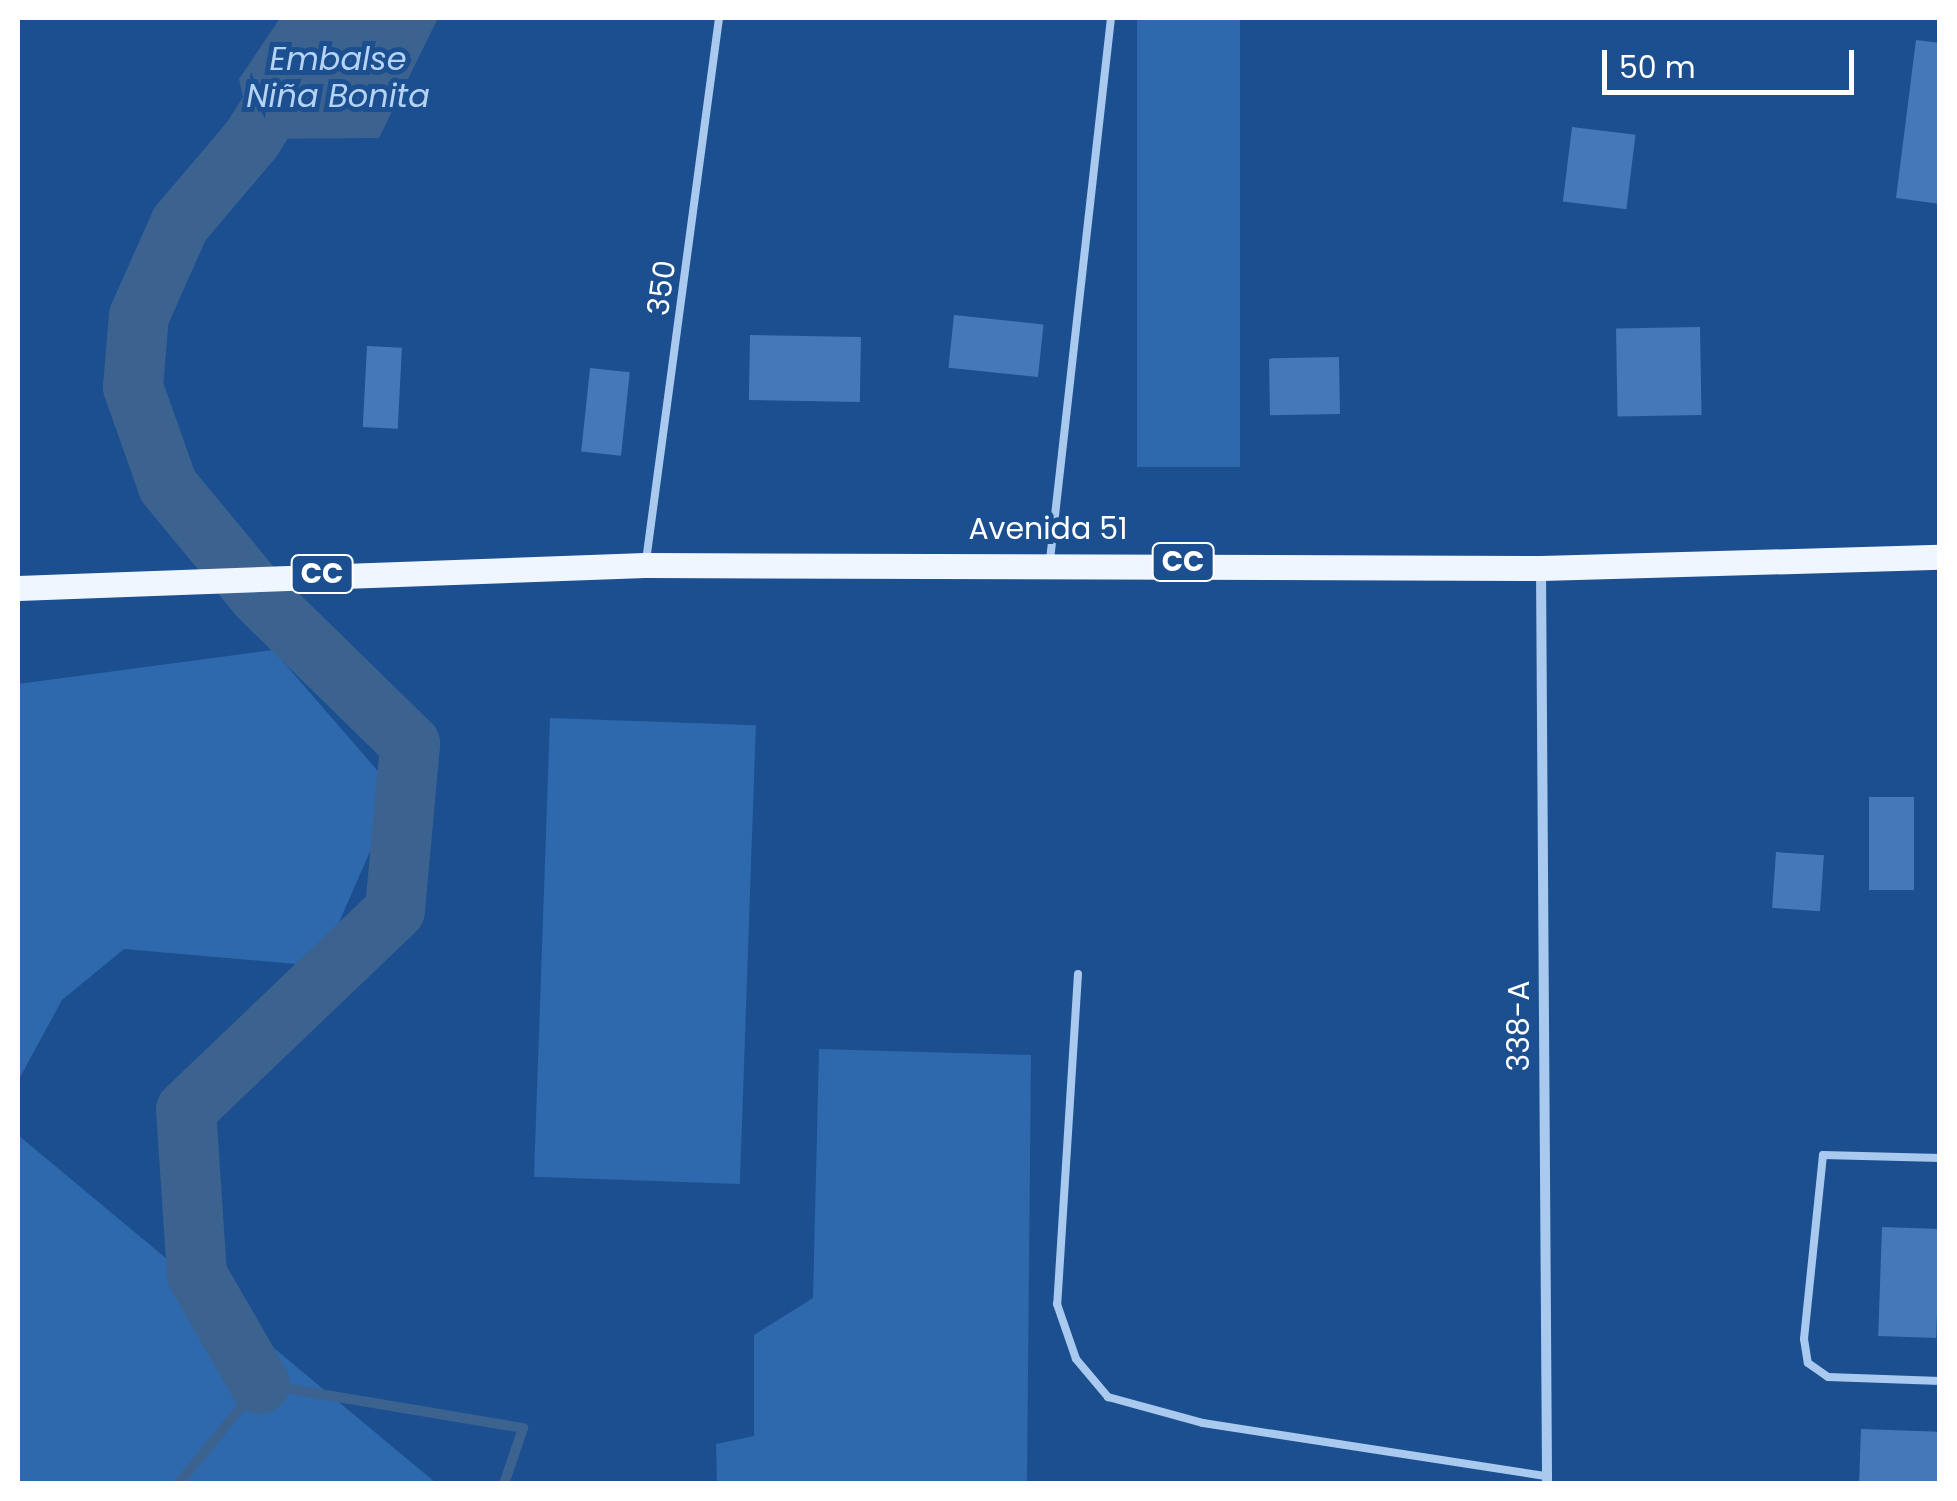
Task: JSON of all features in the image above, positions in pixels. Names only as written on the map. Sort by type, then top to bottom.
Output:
[{"type":"main road","name":"Avenida 51","points":[[18,588],[645,565],[1050,560],[1541,568],[1940,558]]},
{"type":"street","name":"338-A","points":[[1541,568],[1547,1480]]},
{"type":"lane","name":"350","points":[[645,565],[718,18]]},
{"type":"lane","points":[[1050,560],[1111,18]]},
{"type":"lane","points":[[1078,974],[1056,1304],[1076,1360],[1108,1397],[1202,1424],[1547,1480]]},
{"type":"lane","points":[[1940,1158],[1823,1155],[1804,1338],[1808,1363],[1828,1377],[1940,1381]]},
{"type":"shaded area","points":[[1137,18],[1240,18],[1240,467],[1137,467]]},
{"type":"shaded area","points":[[273,650],[396,792],[320,966],[124,949],[62,1000],[18,1081],[18,684]]},
{"type":"shaded area","points":[[550,718],[756,725],[740,1184],[534,1177]]},
{"type":"shaded area","points":[[819,1049],[1031,1055],[1027,1483],[717,1483],[716,1444],[754,1436],[754,1335],[813,1298]]},
{"type":"shaded area","points":[[18,1135],[436,1483],[18,1483]]},
{"type":"water","name":"Embalse Niña Bonita","points":[[280,18],[438,18],[379,138],[252,139],[239,79]]},
{"type":"building","points":[[1916,40],[1940,43],[1940,204],[1896,198]]},
{"type":"building","points":[[1572,127],[1636,135],[1626,209],[1563,201]]},
{"type":"building","points":[[954,315],[1044,324],[1038,377],[948,368]]},
{"type":"building","points":[[1700,327],[1702,415],[1618,416],[1616,328]]},
{"type":"building","points":[[750,335],[861,337],[860,402],[749,400]]},
{"type":"building","points":[[367,346],[402,348],[398,429],[363,427]]},
{"type":"building","points":[[1339,357],[1340,414],[1270,415],[1269,358]]},
{"type":"building","points":[[590,368],[630,372],[621,456],[581,452]]},
{"type":"building","points":[[1869,797],[1914,797],[1914,890],[1869,890]]},
{"type":"building","points":[[1776,852],[1824,855],[1820,911],[1772,908]]},
{"type":"building","points":[[1882,1227],[1940,1229],[1936,1338],[1878,1336]]},
{"type":"building","points":[[1861,1429],[1940,1432],[1938,1484],[1859,1484]]},
{"type":"waterway","points":[[260,1384],[197,1275],[186,1110],[395,910],[410,744],[259,596],[168,486],[133,387],[139,316],[180,224],[252,139],[328,18]]},
{"type":"waterway","points":[[178,1484],[260,1384],[523,1428],[504,1484]]}]
